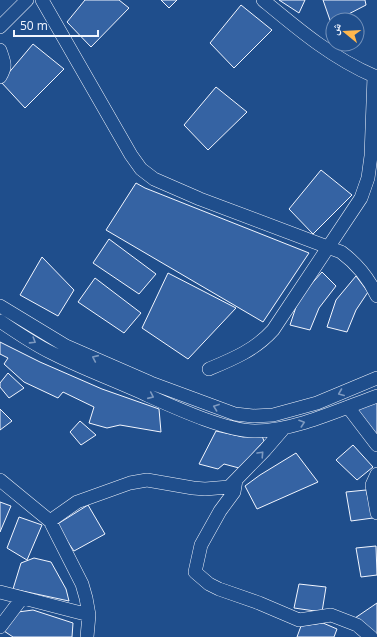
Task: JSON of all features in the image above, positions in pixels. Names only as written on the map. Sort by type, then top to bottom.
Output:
[{"type":"street","points":[[0,27],[27,0]]},
{"type":"street","points":[[42,0],[131,155],[141,169],[154,179],[200,199],[341,252],[349,258],[367,279],[377,296]]},
{"type":"street","points":[[209,369],[230,361],[250,350],[263,341],[273,330],[361,198],[368,178],[371,156],[375,76],[352,66],[321,45],[299,30],[263,0]]},
{"type":"street","points":[[0,50],[5,64],[4,71],[0,77]]},
{"type":"street","points":[[0,306],[66,346],[151,383],[235,414],[253,416],[273,415],[317,403],[377,378]]},
{"type":"street","points":[[0,321],[51,352],[168,404],[212,422],[232,427],[253,431],[284,428],[377,396]]},
{"type":"street","points":[[348,407],[377,445]]},
{"type":"street","points":[[50,521],[77,502],[130,483],[147,480],[205,489],[229,487],[284,428]]},
{"type":"street","points":[[377,474],[372,485],[377,513]]},
{"type":"street","points":[[0,480],[50,521],[82,584],[86,598],[88,615],[88,637]]},
{"type":"street","points":[[236,480],[234,492],[220,511],[201,545],[195,572],[219,590],[259,603],[292,618],[306,620],[331,615],[358,625],[371,637]]},
{"type":"street","points":[[0,592],[88,615]]},
{"type":"street","points":[[0,627],[22,598]]},
{"type":"building","points":[[85,0],[119,0],[129,8],[91,47],[67,22]]},
{"type":"building","points":[[161,0],[177,0],[169,8]]},
{"type":"building","points":[[279,0],[305,0],[299,13]]},
{"type":"building","points":[[323,0],[365,0],[366,5],[352,12],[327,12]]},
{"type":"building","points":[[241,5],[272,30],[234,68],[210,43]]},
{"type":"building","points":[[33,44],[64,69],[25,108],[1,82]]},
{"type":"building","points":[[216,87],[247,112],[208,150],[184,125]]},
{"type":"building","points":[[321,170],[352,195],[313,234],[289,209]]},
{"type":"building","points":[[136,183],[145,188],[309,253],[263,322],[106,230]]},
{"type":"building","points":[[109,239],[156,274],[139,294],[93,263]]},
{"type":"building","points":[[42,257],[74,290],[58,316],[20,295]]},
{"type":"building","points":[[322,272],[336,286],[319,308],[310,330],[290,325],[299,298]]},
{"type":"building","points":[[168,273],[236,308],[188,359],[142,328]]},
{"type":"building","points":[[356,276],[368,292],[356,310],[347,332],[327,327],[336,300]]},
{"type":"building","points":[[95,278],[141,313],[124,333],[78,302]]},
{"type":"building","points":[[0,342],[40,362],[102,389],[159,409],[161,432],[120,425],[107,428],[89,423],[94,407],[63,392],[58,398],[24,382],[4,364],[8,358],[0,354]]},
{"type":"building","points":[[8,373],[24,388],[9,398],[0,387],[0,383]]},
{"type":"building","points":[[377,398],[377,441],[354,412]]},
{"type":"building","points":[[0,409],[12,421],[0,430]]},
{"type":"building","points":[[80,421],[96,435],[81,445],[70,432]]},
{"type":"building","points":[[216,431],[243,437],[262,436],[264,441],[239,468],[224,464],[218,469],[199,464]]},
{"type":"building","points":[[353,445],[373,467],[357,480],[336,460]]},
{"type":"building","points":[[296,453],[318,482],[257,509],[245,486]]},
{"type":"building","points":[[366,490],[373,518],[351,521],[346,492]]},
{"type":"building","points":[[0,502],[11,506],[0,532]]},
{"type":"building","points":[[88,505],[105,534],[74,551],[56,525]]},
{"type":"building","points":[[19,517],[42,525],[27,560],[7,548]]},
{"type":"building","points":[[376,546],[377,575],[361,577],[356,548]]},
{"type":"building","points":[[34,558],[51,562],[66,589],[69,601],[13,589],[21,563]]},
{"type":"building","points":[[299,584],[326,587],[322,612],[294,608]]},
{"type":"building","points":[[377,603],[377,637],[355,618]]},
{"type":"building","points":[[33,610],[73,623],[72,637],[13,637],[4,631],[18,612]]},
{"type":"building","points":[[323,623],[337,629],[334,637],[297,637],[301,626]]}]
